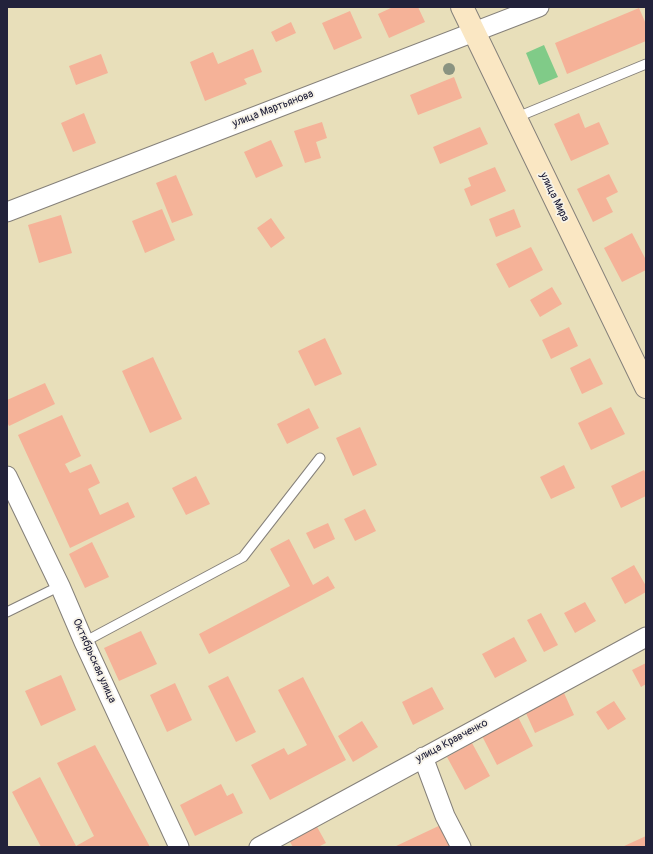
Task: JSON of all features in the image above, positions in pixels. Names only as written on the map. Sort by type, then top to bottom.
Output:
[{"type":"main road","name":"улица Мира","points":[[462,7],[646,387]]},
{"type":"street","name":"улица Мартьянова","points":[[7,212],[539,7]]},
{"type":"street","name":"Октябрьская улица","points":[[7,476],[60,586],[84,642],[179,847]]},
{"type":"street","name":"улица Кравченко","points":[[259,847],[646,636]]},
{"type":"street","points":[[422,757],[445,816],[461,847]]},
{"type":"lane","points":[[515,118],[646,64]]},
{"type":"lane","points":[[84,642],[243,557],[320,458]]},
{"type":"lane","points":[[7,612],[60,586]]},
{"type":"green space","points":[[544,45],[558,77],[539,85],[526,53]]},
{"type":"building","points":[[393,7],[418,7],[425,22],[389,38],[378,14]]},
{"type":"building","points":[[639,8],[646,24],[646,41],[567,74],[555,43]]},
{"type":"building","points":[[350,11],[362,38],[334,50],[322,23]]},
{"type":"building","points":[[291,22],[296,33],[276,42],[271,32]]},
{"type":"building","points":[[253,49],[262,72],[244,79],[247,84],[205,101],[190,62],[213,52],[218,64]]},
{"type":"building","points":[[101,54],[108,73],[76,85],[69,66]]},
{"type":"building","points":[[454,77],[462,98],[418,115],[410,95]]},
{"type":"building","points":[[84,113],[96,143],[73,152],[61,123]]},
{"type":"building","points":[[579,113],[585,128],[599,122],[609,144],[571,161],[554,124]]},
{"type":"building","points":[[322,122],[327,138],[316,142],[321,158],[305,163],[294,131]]},
{"type":"building","points":[[480,127],[488,144],[440,164],[433,147]]},
{"type":"building","points":[[271,140],[283,166],[256,178],[244,152]]},
{"type":"building","points":[[495,167],[506,191],[471,206],[464,189],[471,186],[468,178]]},
{"type":"building","points":[[609,174],[618,192],[606,198],[613,212],[593,222],[577,189]]},
{"type":"building","points":[[176,175],[193,215],[172,223],[156,183]]},
{"type":"building","points":[[162,209],[175,240],[145,253],[132,221]]},
{"type":"building","points":[[514,209],[521,227],[496,237],[489,219]]},
{"type":"building","points":[[61,215],[72,253],[39,263],[28,225]]},
{"type":"building","points":[[271,218],[285,238],[271,248],[257,228]]},
{"type":"building","points":[[632,233],[646,260],[646,270],[622,282],[604,248]]},
{"type":"building","points":[[531,247],[543,270],[509,288],[496,264]]},
{"type":"building","points":[[552,287],[562,304],[540,317],[530,300]]},
{"type":"building","points":[[569,327],[578,346],[551,359],[542,340]]},
{"type":"building","points":[[325,338],[342,374],[315,386],[298,351]]},
{"type":"building","points":[[153,357],[182,419],[150,433],[122,371]]},
{"type":"building","points":[[590,358],[603,384],[582,394],[570,368]]},
{"type":"building","points":[[45,383],[55,404],[9,426],[7,422],[7,400]]},
{"type":"building","points":[[611,407],[625,434],[591,450],[578,423]]},
{"type":"building","points":[[309,408],[319,428],[287,444],[277,424]]},
{"type":"building","points":[[62,415],[81,456],[65,464],[70,473],[91,464],[100,483],[88,489],[100,515],[128,502],[135,517],[70,548],[18,435]]},
{"type":"building","points":[[360,427],[377,465],[353,476],[336,438]]},
{"type":"building","points":[[564,465],[575,488],[551,499],[540,477]]},
{"type":"building","points":[[644,470],[646,474],[646,496],[621,508],[611,486]]},
{"type":"building","points":[[196,476],[210,504],[186,515],[172,488]]},
{"type":"building","points":[[365,509],[376,531],[355,541],[344,519]]},
{"type":"building","points":[[328,523],[335,539],[314,549],[306,533]]},
{"type":"building","points":[[289,539],[313,585],[328,576],[335,588],[209,654],[199,634],[290,586],[270,549]]},
{"type":"building","points":[[92,542],[109,577],[85,588],[69,554]]},
{"type":"building","points":[[634,565],[646,586],[646,592],[625,604],[611,578]]},
{"type":"building","points":[[585,602],[596,621],[575,633],[564,613]]},
{"type":"building","points":[[541,613],[558,645],[544,652],[527,620]]},
{"type":"building","points":[[141,631],[157,664],[119,681],[104,648]]},
{"type":"building","points":[[514,637],[527,661],[495,678],[482,654]]},
{"type":"building","points":[[646,663],[646,684],[641,687],[632,670]]},
{"type":"building","points":[[61,675],[76,710],[41,726],[25,691]]},
{"type":"building","points":[[228,676],[256,732],[236,742],[208,686]]},
{"type":"building","points":[[303,677],[346,760],[270,800],[251,765],[284,748],[288,755],[307,745],[278,690]]},
{"type":"building","points":[[175,683],[192,720],[167,732],[150,695]]},
{"type":"building","points":[[432,687],[444,709],[413,725],[402,702]]},
{"type":"building","points":[[564,693],[574,715],[535,733],[525,711]]},
{"type":"building","points":[[614,701],[626,719],[608,730],[596,712]]},
{"type":"building","points":[[518,717],[533,746],[497,765],[482,736]]},
{"type":"building","points":[[362,721],[378,747],[353,762],[338,736]]},
{"type":"building","points":[[472,743],[490,776],[465,790],[447,757]]},
{"type":"building","points":[[95,745],[150,847],[41,847],[12,792],[40,777],[76,846],[94,836],[57,763]]},
{"type":"building","points":[[221,784],[227,796],[233,793],[243,813],[195,836],[180,805]]},
{"type":"building","points":[[445,823],[457,847],[394,847]]},
{"type":"building","points":[[316,825],[326,843],[318,847],[293,847],[288,839]]},
{"type":"building","points":[[646,836],[646,847],[622,847]]}]
